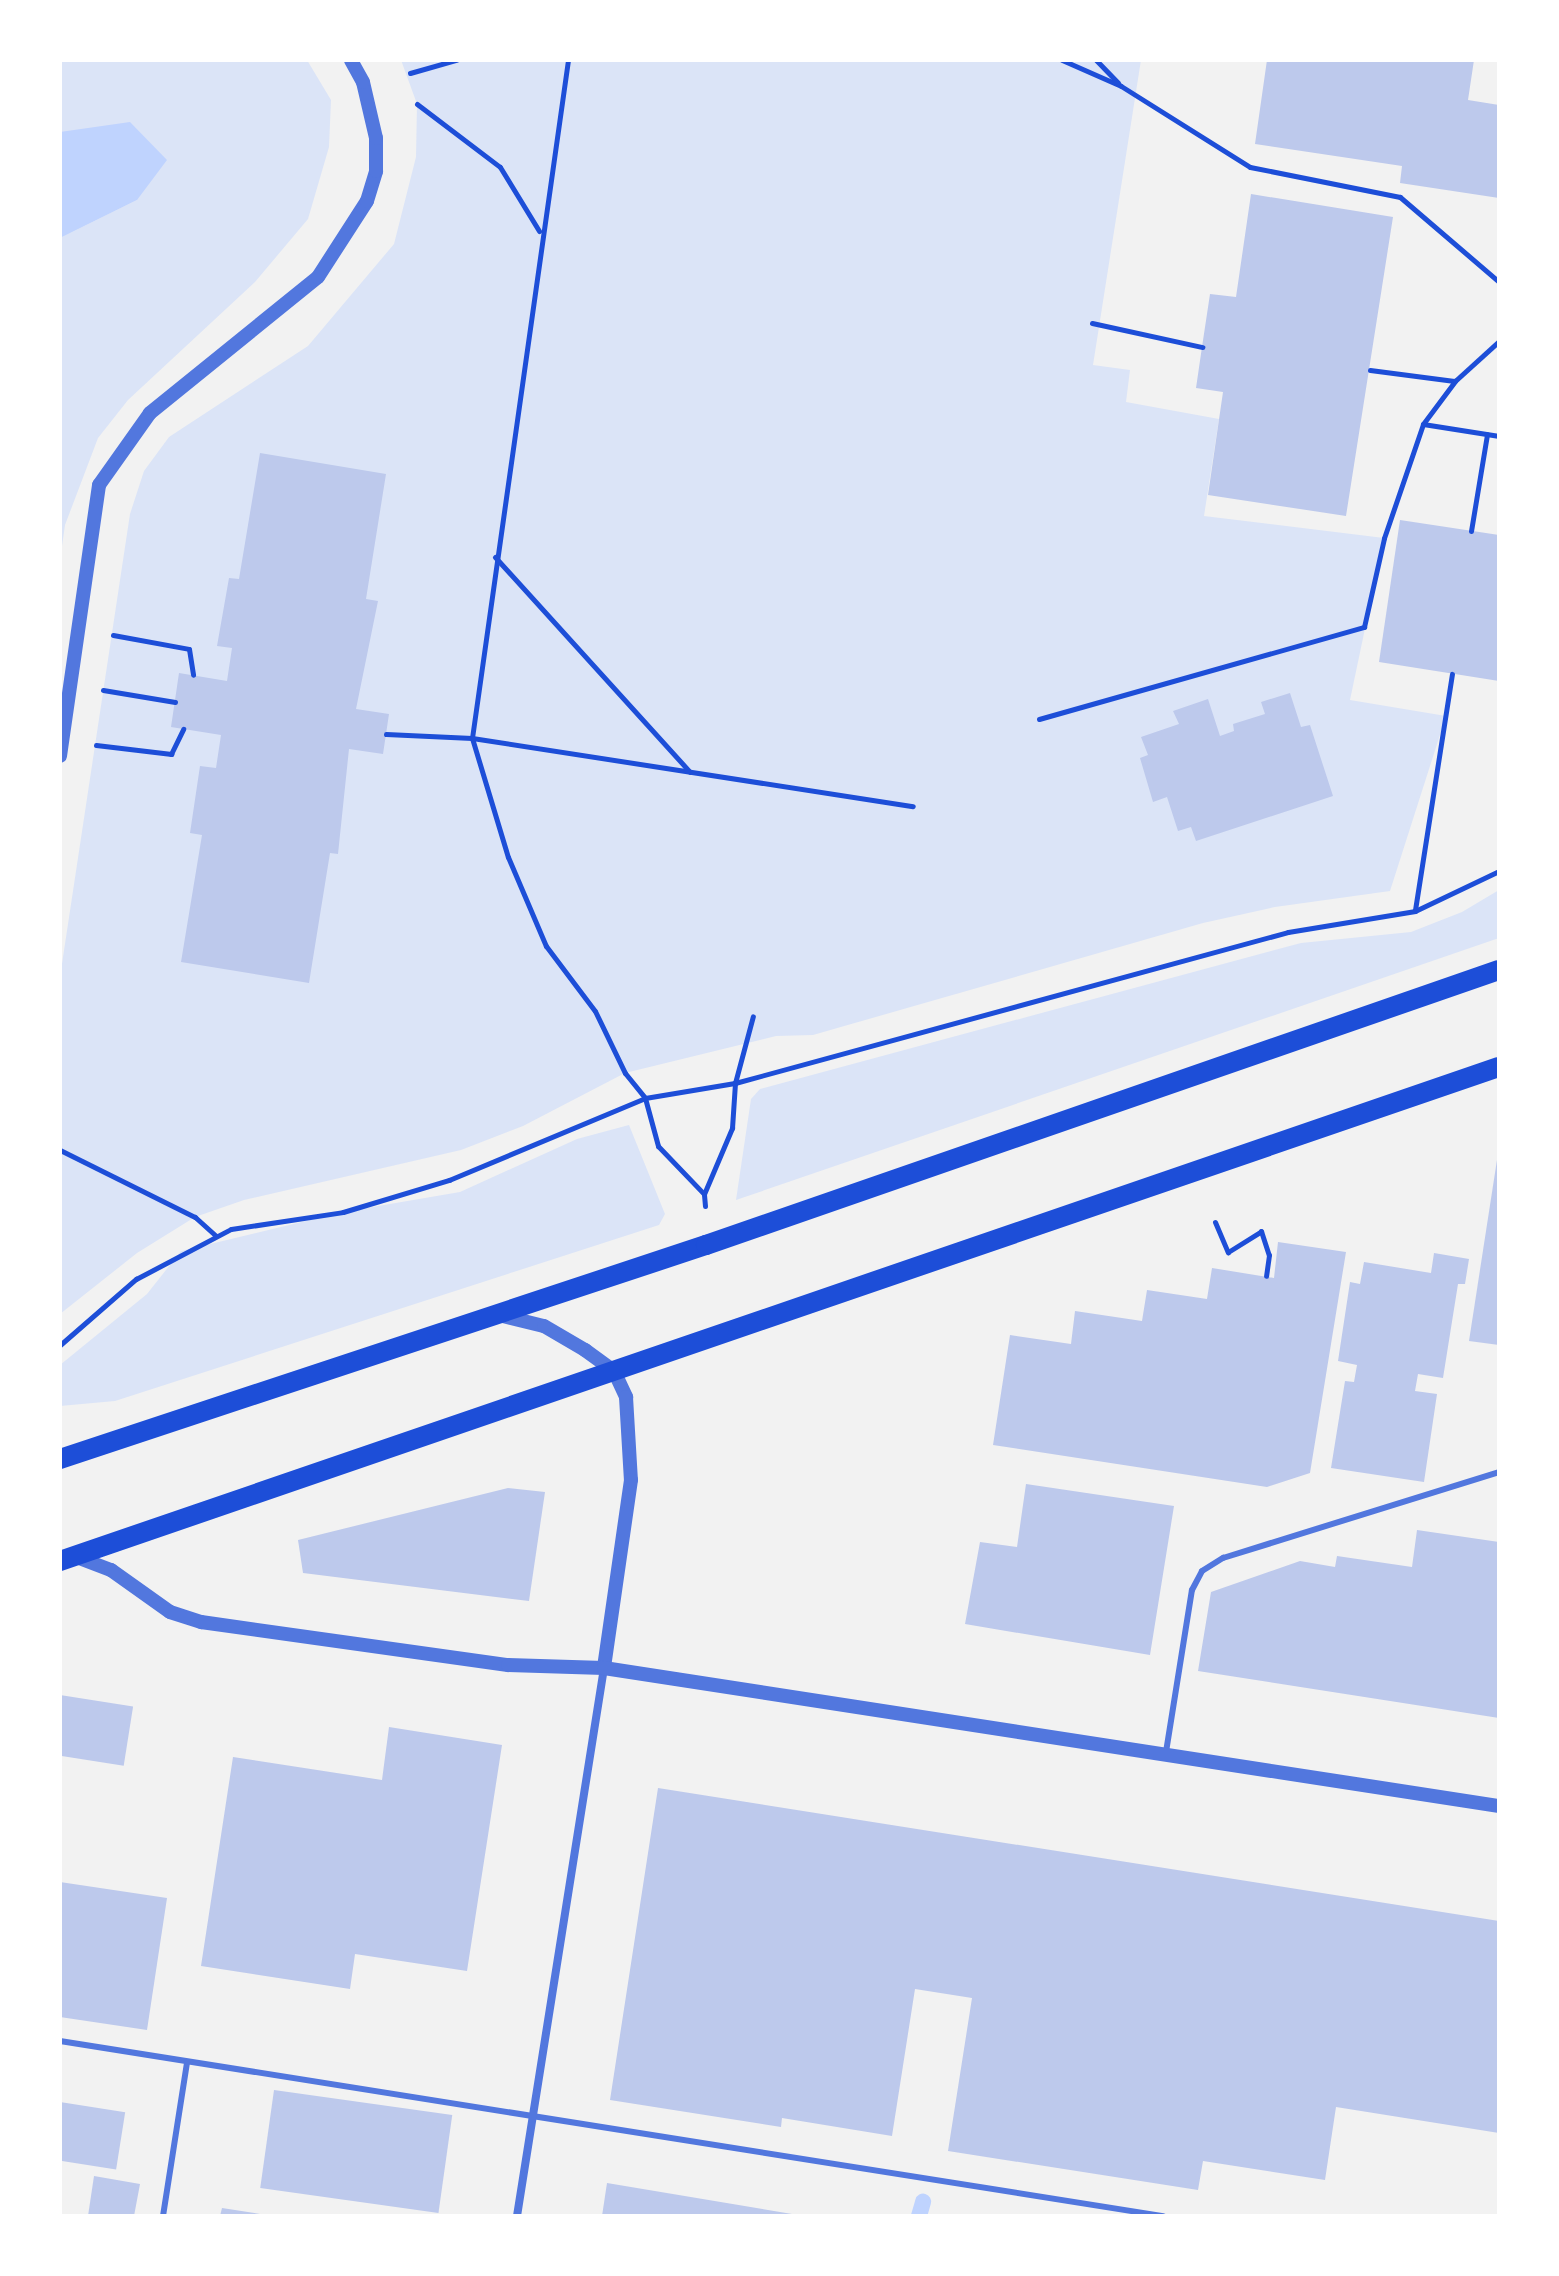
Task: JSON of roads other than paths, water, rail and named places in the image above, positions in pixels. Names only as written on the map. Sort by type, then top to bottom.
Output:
[{"type":"main road","points":[[60,1459],[706,1245],[1499,970]]},
{"type":"main road","points":[[67,1558],[1499,1067]]},
{"type":"street","points":[[60,756],[99,485],[150,413],[318,277],[367,201],[376,171],[376,138],[363,82],[351,60]]},
{"type":"street","points":[[492,1314],[544,1326],[614,1371],[626,1397],[631,1426],[631,1480],[604,1668],[517,2216]]},
{"type":"street","points":[[67,1558],[111,1570],[170,1612],[201,1622],[508,1665],[604,1668],[1166,1752],[1499,1806]]},
{"type":"lane","points":[[1166,1752],[1192,1590],[1202,1571],[1223,1558],[1499,1472]]},
{"type":"lane","points":[[60,2041],[1163,2216]]},
{"type":"lane","points":[[163,2216],[187,2062]]},
{"type":"water","points":[[130,122],[167,160],[137,200],[60,238],[60,132]]},
{"type":"waterway","points":[[919,2216],[923,2202]]}]
